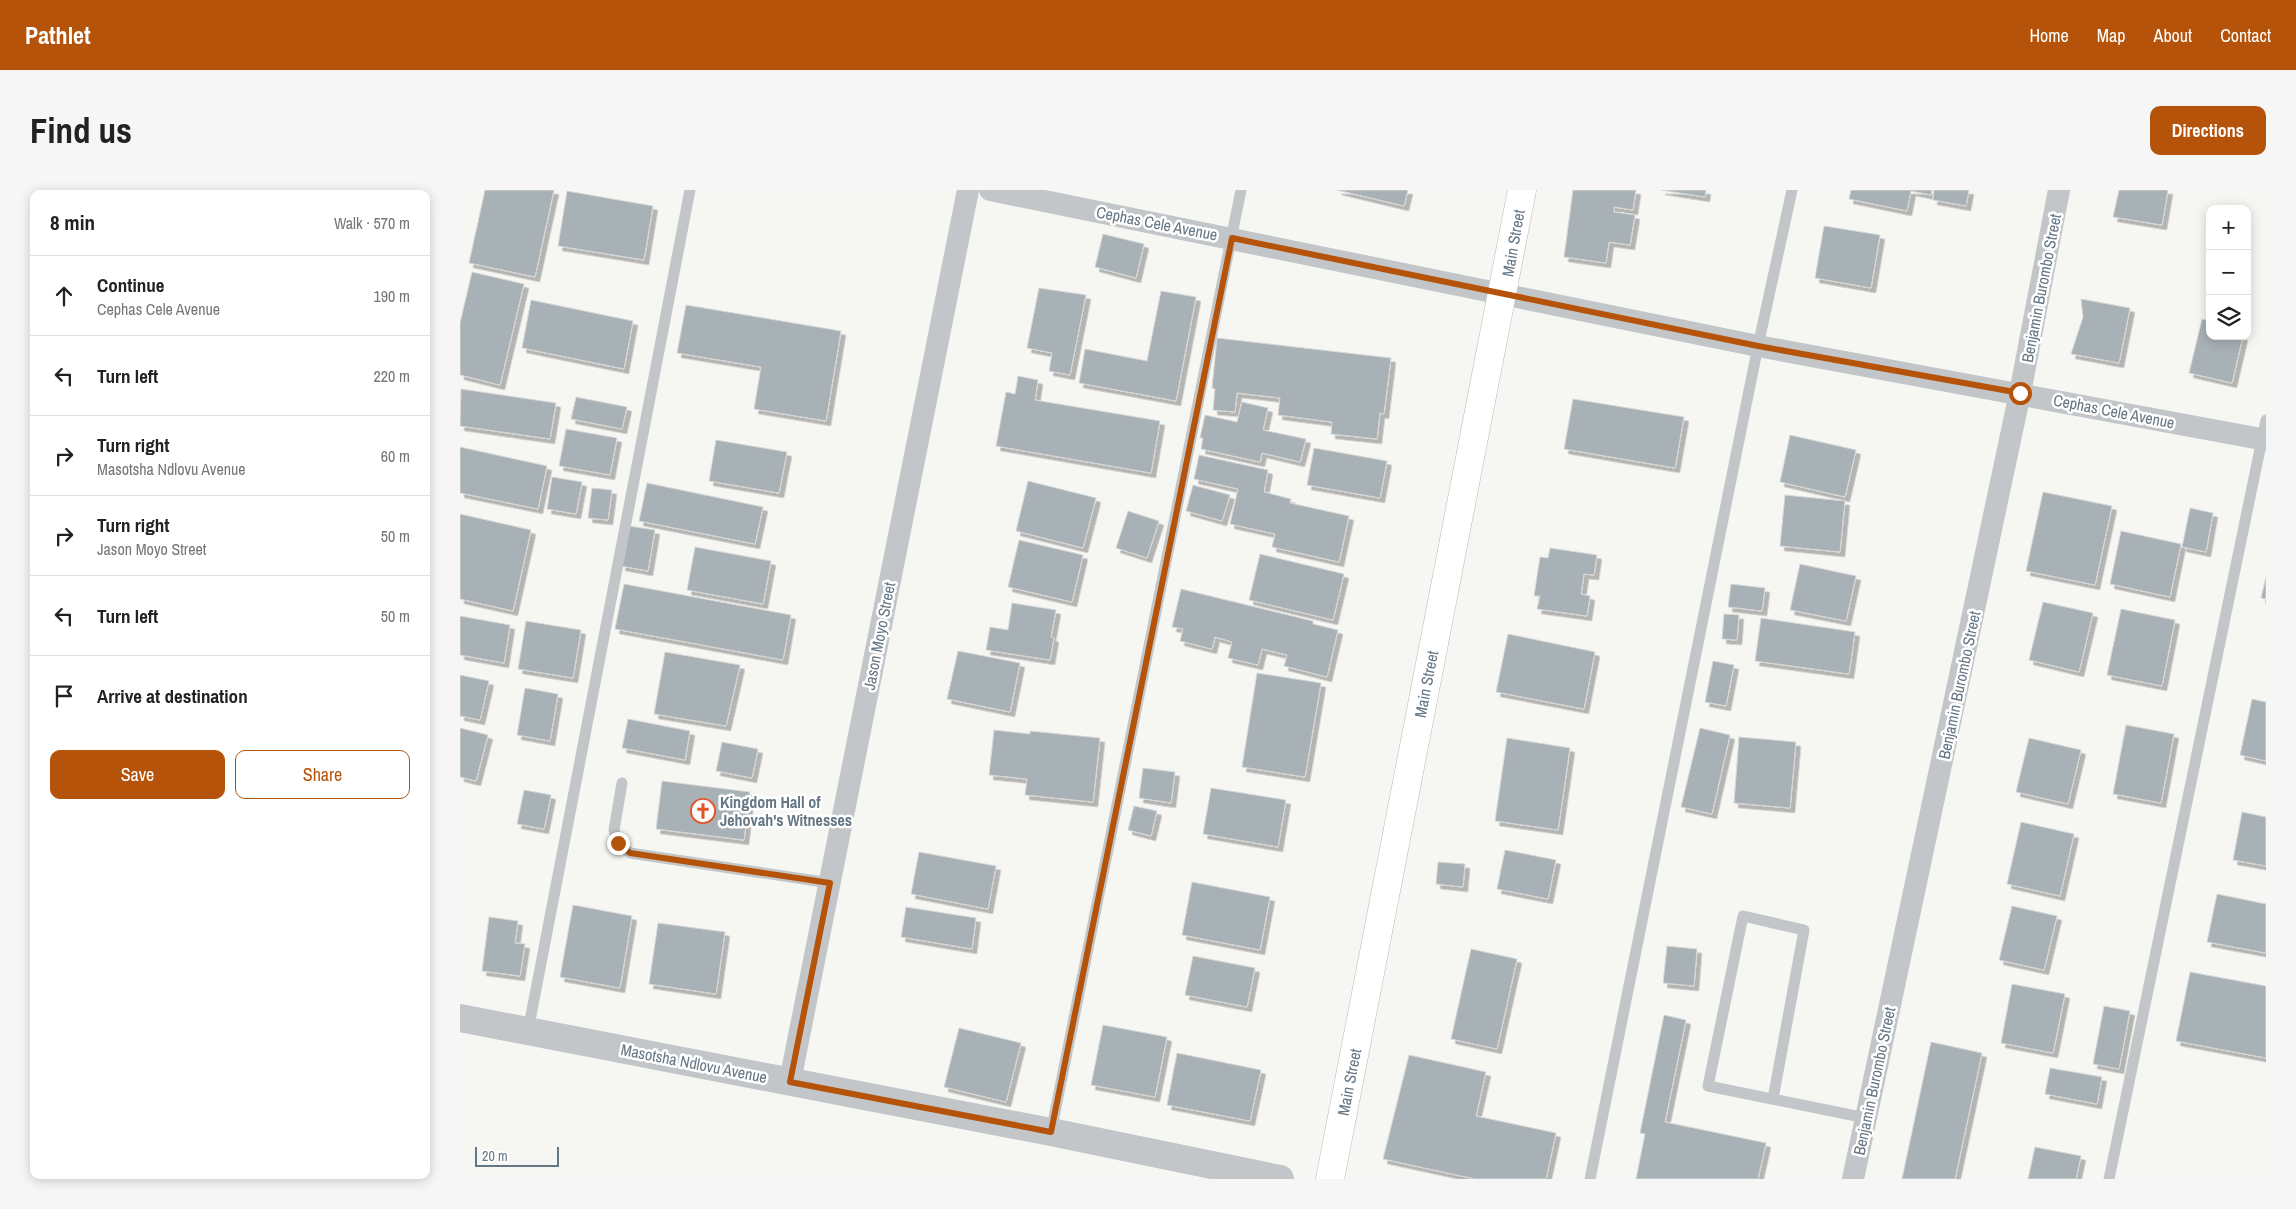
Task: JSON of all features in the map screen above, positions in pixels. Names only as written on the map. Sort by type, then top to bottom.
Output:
[{"type":"highway","name":"Main Street","points":[[1330,1179],[1389,870],[1504,293],[1522,190]]},
{"type":"street","name":"Jason Moyo Street","points":[[790,1082],[968,190]]},
{"type":"street","name":"Cephas Cele Avenue","points":[[990,190],[1758,346],[2020,393],[2265,433]]},
{"type":"street","name":"Benjamin Burombo Street","points":[[1854,1179],[2020,393],[2060,190]]},
{"type":"street","name":"Masotsha Ndlovu Avenue","points":[[460,1018],[1051,1132],[1280,1179]]},
{"type":"lane","points":[[528,1031],[690,190]]},
{"type":"lane","points":[[1051,1132],[1241,190]]},
{"type":"lane","points":[[1590,1179],[1758,346],[1792,190]]},
{"type":"lane","points":[[2108,1179],[2265,433]]},
{"type":"lane","points":[[622,783],[614,830],[618,843],[630,853],[830,883]]},
{"type":"lane","points":[[1773,1099],[1804,930],[1744,916],[1708,1086],[1866,1118]]},
{"type":"building","points":[[485,190],[554,190],[535,277],[469,263]]},
{"type":"building","points":[[1337,190],[1408,190],[1404,206]]},
{"type":"building","points":[[1573,190],[1636,190],[1633,210],[1614,207],[1614,212],[1635,215],[1630,245],[1609,242],[1606,263],[1564,257]]},
{"type":"building","points":[[1661,190],[1706,190],[1705,197]]},
{"type":"building","points":[[1851,190],[1932,190],[1931,195],[1911,191],[1907,211],[1849,199]]},
{"type":"building","points":[[1934,190],[1969,190],[1966,206],[1933,200]]},
{"type":"building","points":[[2119,190],[2168,190],[2162,225],[2113,217]]},
{"type":"building","points":[[567,191],[653,206],[644,260],[558,246]]},
{"type":"building","points":[[1824,226],[1880,235],[1871,288],[1815,278]]},
{"type":"building","points":[[1103,234],[1144,244],[1136,278],[1095,267]]},
{"type":"building","points":[[472,272],[524,284],[500,385],[460,375],[460,323]]},
{"type":"building","points":[[1039,288],[1086,295],[1070,375],[1049,371],[1052,353],[1027,348]]},
{"type":"building","points":[[1161,291],[1196,297],[1176,401],[1079,383],[1085,349],[1147,361]]},
{"type":"building","points":[[2081,299],[2130,308],[2119,363],[2071,354],[2083,317]]},
{"type":"building","points":[[531,300],[633,321],[624,369],[522,348]]},
{"type":"building","points":[[686,305],[841,331],[826,421],[754,409],[761,367],[677,353]]},
{"type":"building","points":[[2202,319],[2206,320],[2206,340],[2242,340],[2232,383],[2189,373]]},
{"type":"building","points":[[1217,338],[1391,358],[1384,414],[1380,413],[1377,439],[1331,434],[1332,422],[1278,415],[1280,398],[1237,393],[1235,412],[1213,410],[1215,389],[1212,388]]},
{"type":"building","points":[[1018,376],[1038,380],[1035,400],[1160,421],[1151,473],[996,446],[1006,392],[1015,394]]},
{"type":"building","points":[[461,389],[556,403],[550,439],[460,426]]},
{"type":"building","points":[[576,397],[627,407],[622,429],[571,419]]},
{"type":"building","points":[[1573,399],[1684,417],[1675,468],[1564,449]]},
{"type":"building","points":[[1242,402],[1268,408],[1263,430],[1306,439],[1300,462],[1262,453],[1260,462],[1201,449],[1203,438],[1200,438],[1205,415],[1237,422]]},
{"type":"building","points":[[566,429],[617,438],[610,475],[559,466]]},
{"type":"building","points":[[1790,435],[1856,450],[1845,497],[1780,482]]},
{"type":"building","points":[[716,440],[787,452],[779,493],[709,481]]},
{"type":"building","points":[[460,447],[547,466],[538,509],[460,493]]},
{"type":"building","points":[[1314,448],[1387,461],[1380,498],[1307,485]]},
{"type":"building","points":[[1199,455],[1268,470],[1264,492],[1291,499],[1290,503],[1349,516],[1339,562],[1272,547],[1275,534],[1230,524],[1238,489],[1194,479]]},
{"type":"building","points":[[552,477],[582,482],[576,514],[547,509]]},
{"type":"building","points":[[1028,481],[1096,498],[1083,548],[1016,531]]},
{"type":"building","points":[[647,483],[763,507],[755,544],[639,521]]},
{"type":"building","points":[[1193,485],[1230,495],[1222,521],[1186,511]]},
{"type":"building","points":[[592,488],[612,490],[608,520],[588,518]]},
{"type":"building","points":[[2043,492],[2112,506],[2095,585],[2026,571]]},
{"type":"building","points":[[1785,495],[1845,501],[1840,552],[1780,546]]},
{"type":"building","points":[[2190,508],[2213,513],[2206,552],[2182,547]]},
{"type":"building","points":[[1128,511],[1159,521],[1147,558],[1116,548]]},
{"type":"building","points":[[460,514],[531,530],[513,611],[460,599]]},
{"type":"building","points":[[629,526],[655,530],[648,571],[621,566]]},
{"type":"building","points":[[2121,531],[2181,544],[2170,597],[2110,584]]},
{"type":"building","points":[[1019,540],[1083,555],[1072,602],[1008,587]]},
{"type":"building","points":[[695,547],[771,561],[763,604],[687,590]]},
{"type":"building","points":[[1550,548],[1597,555],[1594,575],[1584,574],[1581,594],[1590,596],[1587,616],[1537,609],[1540,596],[1534,596],[1540,557],[1548,558]]},
{"type":"building","points":[[1260,554],[1344,574],[1333,620],[1249,600]]},
{"type":"building","points":[[1800,564],[1856,576],[1846,621],[1790,610]]},
{"type":"building","points":[[2266,577],[2266,599],[2261,598]]},
{"type":"building","points":[[624,584],[791,615],[783,660],[615,629]]},
{"type":"building","points":[[1731,584],[1765,588],[1762,611],[1728,607]]},
{"type":"building","points":[[1181,589],[1313,621],[1313,624],[1338,630],[1327,677],[1284,666],[1287,655],[1262,649],[1258,665],[1228,658],[1232,642],[1215,637],[1212,649],[1180,641],[1183,629],[1172,627]]},
{"type":"building","points":[[2043,602],[2093,613],[2079,672],[2029,660]]},
{"type":"building","points":[[1012,603],[1056,610],[1051,637],[1054,638],[1050,660],[986,650],[990,627],[1008,630]]},
{"type":"building","points":[[2121,609],[2175,620],[2162,686],[2107,675]]},
{"type":"building","points":[[1724,614],[1739,615],[1737,640],[1722,639]]},
{"type":"building","points":[[460,616],[510,625],[504,663],[460,655]]},
{"type":"building","points":[[1761,618],[1855,632],[1849,674],[1755,661]]},
{"type":"building","points":[[526,621],[581,630],[573,678],[518,669]]},
{"type":"building","points":[[1508,634],[1595,652],[1584,709],[1496,692]]},
{"type":"building","points":[[958,651],[1020,663],[1010,712],[947,699]]},
{"type":"building","points":[[665,652],[740,665],[726,726],[654,714]]},
{"type":"building","points":[[1713,661],[1734,665],[1726,706],[1705,702]]},
{"type":"building","points":[[1257,673],[1321,683],[1305,777],[1242,767]]},
{"type":"building","points":[[460,675],[489,681],[480,720],[460,716]]},
{"type":"building","points":[[525,688],[558,694],[550,741],[517,735]]},
{"type":"building","points":[[2252,699],[2266,702],[2266,761],[2240,755]]},
{"type":"building","points":[[628,719],[690,731],[685,760],[622,748]]},
{"type":"building","points":[[2126,725],[2174,734],[2161,803],[2113,794]]},
{"type":"building","points":[[460,728],[488,735],[476,781],[460,777]]},
{"type":"building","points":[[1700,728],[1730,735],[1712,814],[1681,807]]},
{"type":"building","points":[[994,730],[1030,734],[1030,731],[1100,738],[1093,802],[1025,795],[1027,779],[989,775]]},
{"type":"building","points":[[1739,737],[1796,742],[1790,808],[1734,803]]},
{"type":"building","points":[[1507,738],[1570,748],[1558,830],[1495,821]]},
{"type":"building","points":[[2029,738],[2081,750],[2068,804],[2016,792]]},
{"type":"building","points":[[722,742],[758,749],[752,778],[716,771]]},
{"type":"building","points":[[1143,768],[1175,772],[1171,803],[1139,798]]},
{"type":"building","name":"Kingdom Hall of Jehovah's Witnesses","points":[[662,781],[750,792],[744,840],[656,829]]},
{"type":"building","points":[[1211,788],[1286,800],[1278,847],[1203,834]]},
{"type":"building","points":[[524,790],[551,795],[544,829],[517,824]]},
{"type":"building","points":[[1134,806],[1157,811],[1151,836],[1128,830]]},
{"type":"building","points":[[2242,812],[2266,817],[2266,866],[2233,860]]},
{"type":"building","points":[[2021,822],[2074,834],[2060,896],[2007,884]]},
{"type":"building","points":[[1505,850],[1556,860],[1548,899],[1497,889]]},
{"type":"building","points":[[919,852],[996,866],[988,909],[911,894]]},
{"type":"building","points":[[1438,862],[1465,864],[1463,887],[1436,884]]},
{"type":"building","points":[[1192,882],[1270,897],[1260,950],[1182,935]]},
{"type":"building","points":[[2217,894],[2266,904],[2266,953],[2207,942]]},
{"type":"building","points":[[573,905],[632,916],[620,988],[560,977]]},
{"type":"building","points":[[2012,906],[2057,916],[2044,970],[1999,960]]},
{"type":"building","points":[[906,907],[976,918],[972,949],[901,937]]},
{"type":"building","points":[[489,917],[518,921],[515,943],[525,944],[520,976],[482,971]]},
{"type":"building","points":[[658,923],[725,932],[716,994],[649,984]]},
{"type":"building","points":[[1667,946],[1697,949],[1694,986],[1663,983]]},
{"type":"building","points":[[1471,949],[1517,959],[1497,1049],[1451,1039]]},
{"type":"building","points":[[1193,956],[1255,968],[1247,1007],[1185,995]]},
{"type":"building","points":[[2190,972],[2266,986],[2266,1058],[2176,1041]]},
{"type":"building","points":[[2012,984],[2065,994],[2053,1053],[2001,1043]]},
{"type":"building","points":[[2104,1006],[2130,1011],[2119,1069],[2093,1064]]},
{"type":"building","points":[[1664,1015],[1686,1020],[1665,1122],[1766,1143],[1758,1179],[1636,1179],[1645,1134],[1640,1133]]},
{"type":"building","points":[[1103,1025],[1167,1037],[1155,1097],[1091,1085]]},
{"type":"building","points":[[959,1028],[1021,1043],[1006,1102],[944,1087]]},
{"type":"building","points":[[1931,1042],[1982,1053],[1955,1179],[1902,1179]]},
{"type":"building","points":[[1177,1053],[1261,1070],[1250,1121],[1167,1105]]},
{"type":"building","points":[[1409,1055],[1486,1072],[1476,1116],[1556,1133],[1546,1179],[1475,1179],[1383,1159]]},
{"type":"building","points":[[2050,1068],[2102,1077],[2097,1104],[2045,1094]]},
{"type":"building","points":[[2035,1147],[2081,1156],[2076,1179],[2028,1179]]},
{"type":"place","name":"Kingdom Hall of Jehovah's Witnesses","points":[[703,811]]},
{"type":"route","points":[[618,843],[630,853],[830,883],[790,1082],[1051,1132],[1232,238],[1758,346],[2020,393]]}]
